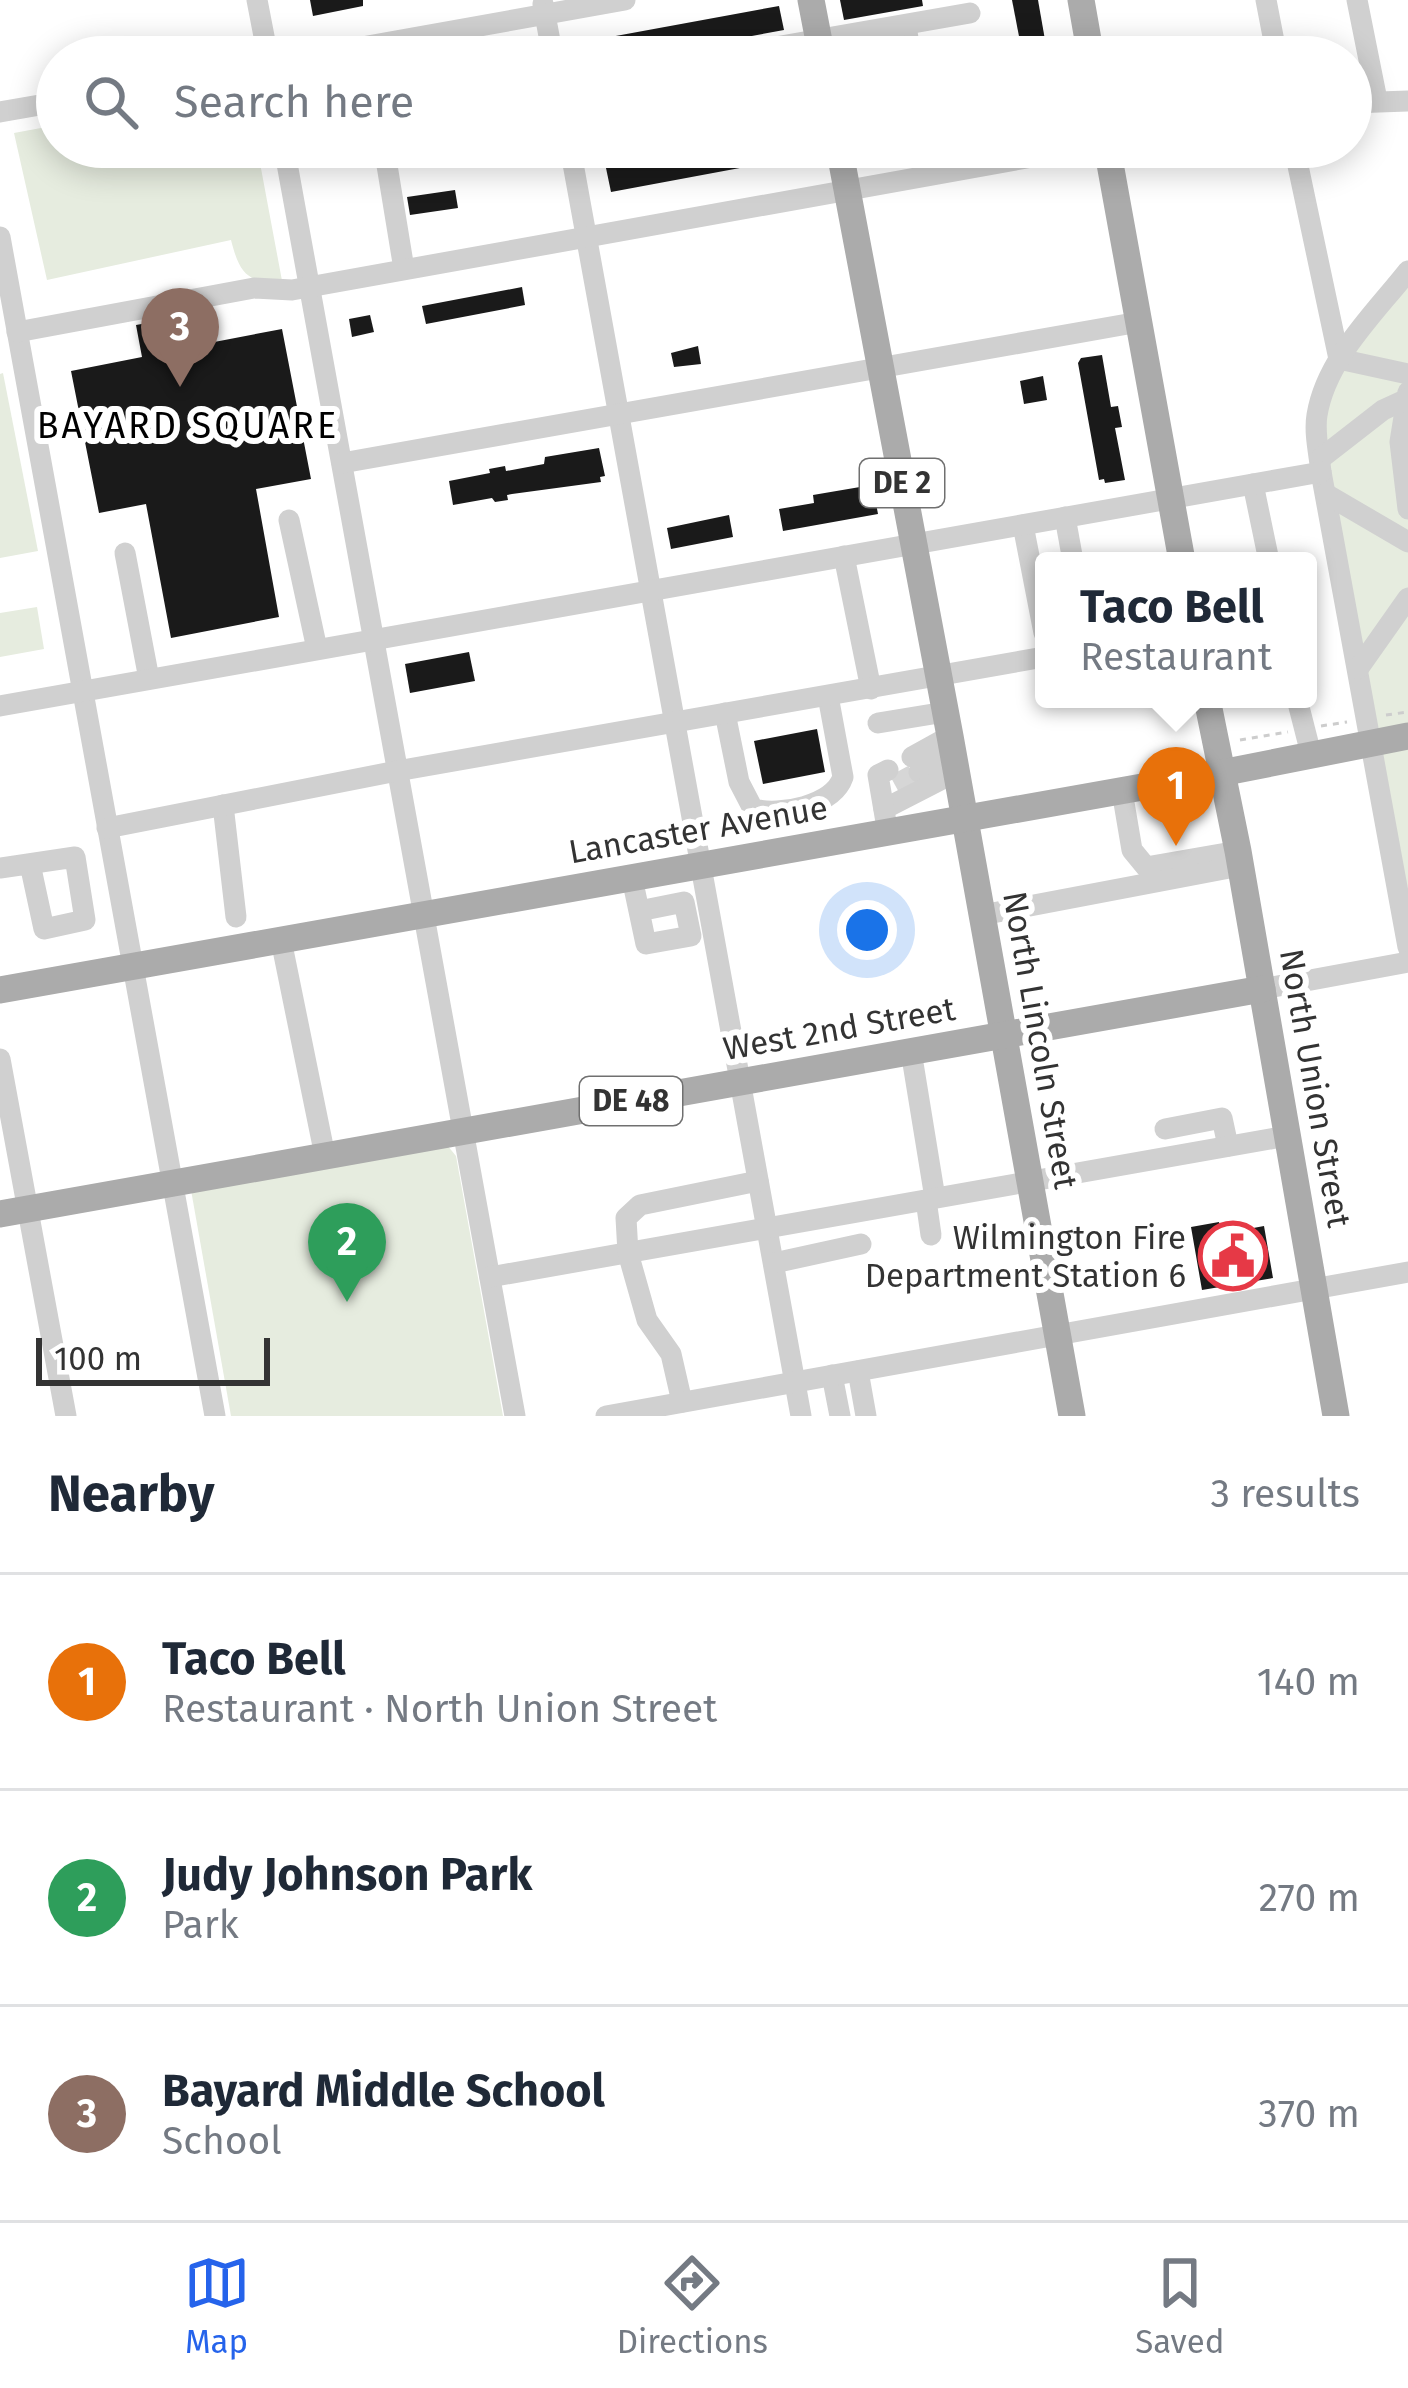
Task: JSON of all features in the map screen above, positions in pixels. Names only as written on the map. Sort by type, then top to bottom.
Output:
[{"type":"main road","points":[[811,0],[818,36]]},
{"type":"main road","points":[[1081,0],[1087,36]]},
{"type":"main road","name":"DE 2","points":[[842,168],[965,818]]},
{"type":"main road","points":[[1111,168],[1180,552]]},
{"type":"main road","name":"North Union Street","points":[[1209,708],[1336,1416]]},
{"type":"main road","name":"Lancaster Avenue","points":[[0,990],[807,847],[887,798],[926,825],[1408,736]]},
{"type":"main road","name":"North Lincoln Street","points":[[965,818],[1072,1416]]},
{"type":"main road","name":"West 2nd Street","points":[[14,1212],[1262,989]]},
{"type":"street","points":[[257,0],[264,36]]},
{"type":"street","points":[[430,36],[544,7],[625,0]]},
{"type":"street","points":[[1266,0],[1273,36]]},
{"type":"street","points":[[1357,0],[1364,36]]},
{"type":"street","points":[[866,36],[970,14]]},
{"type":"street","points":[[905,26],[907,36]]},
{"type":"street","points":[[1372,75],[1377,100]]},
{"type":"street","points":[[1372,101],[1408,101]]},
{"type":"street","points":[[0,112],[36,105]]},
{"type":"street","points":[[288,168],[515,1416]]},
{"type":"street","points":[[387,168],[404,269]]},
{"type":"street","points":[[574,168],[801,1416]]},
{"type":"street","points":[[12,337],[254,288],[292,290],[970,168]]},
{"type":"street","points":[[1298,168],[1339,359]]},
{"type":"street","points":[[0,236],[12,337],[215,1416]]},
{"type":"street","points":[[1408,271],[1339,359],[1318,412],[1322,475],[1408,947]]},
{"type":"street","points":[[342,463],[1139,322]]},
{"type":"street","points":[[1339,359],[1408,374]]},
{"type":"street","points":[[0,706],[1322,475],[1383,410],[1407,396]]},
{"type":"street","points":[[1407,396],[1400,442],[1408,509]]},
{"type":"street","points":[[1322,475],[1408,542]]},
{"type":"street","points":[[1253,484],[1267,552]]},
{"type":"street","points":[[1065,517],[1071,552]]},
{"type":"street","points":[[289,520],[317,650]]},
{"type":"street","points":[[1023,525],[1035,587]]},
{"type":"street","points":[[125,553],[149,679]]},
{"type":"street","points":[[844,556],[871,688]]},
{"type":"street","points":[[1358,669],[1408,598]]},
{"type":"street","points":[[107,828],[398,771],[1035,660]]},
{"type":"street","points":[[724,713],[747,803],[763,812],[833,795],[843,777],[828,696]]},
{"type":"street","points":[[1299,708],[1311,754]]},
{"type":"street","points":[[878,723],[951,744]]},
{"type":"street","points":[[887,798],[951,744]]},
{"type":"street","points":[[918,773],[951,744]]},
{"type":"street","points":[[918,773],[926,825]]},
{"type":"street","points":[[1122,790],[1132,850],[1146,867],[1239,859]]},
{"type":"street","points":[[223,805],[236,916]]},
{"type":"street","points":[[800,805],[807,847]]},
{"type":"street","points":[[982,915],[1239,859]]},
{"type":"street","points":[[0,868],[30,864]]},
{"type":"street","points":[[632,878],[639,911]]},
{"type":"street","points":[[281,940],[325,1156]]},
{"type":"street","name":"West 2nd Street","points":[[1262,989],[1408,962]]},
{"type":"street","points":[[910,1052],[931,1199],[931,1235]]},
{"type":"street","points":[[0,1059],[14,1212],[66,1416]]},
{"type":"street","points":[[490,1277],[1030,1181],[1162,1144],[1228,1146],[1287,1136]]},
{"type":"street","points":[[682,1402],[671,1354],[646,1320],[628,1253],[626,1218],[640,1204],[758,1180]]},
{"type":"street","points":[[774,1263],[861,1244]]},
{"type":"street","points":[[606,1416],[1408,1272]]},
{"type":"street","points":[[858,1371],[866,1416]]},
{"type":"street","points":[[832,1376],[840,1416]]},
{"type":"shaded area","points":[[36,129],[36,168],[261,168],[283,286],[247,274],[231,240],[47,280],[14,133]]},
{"type":"shaded area","points":[[1408,271],[1408,947],[1326,494],[1326,387]]},
{"type":"shaded area","points":[[0,374],[38,551],[0,558]]},
{"type":"shaded area","points":[[37,607],[44,649],[0,657],[0,613]]},
{"type":"shaded area","points":[[447,1145],[456,1156],[503,1416],[231,1416],[191,1190]]},
{"type":"building","points":[[310,0],[363,0],[363,6],[313,16]]},
{"type":"building","points":[[840,0],[922,0],[923,6],[844,20]]},
{"type":"building","points":[[1012,0],[1038,0],[1044,36],[1019,36]]},
{"type":"building","points":[[779,6],[784,30],[752,36],[616,36]]},
{"type":"building","points":[[606,168],[740,168],[611,192]]},
{"type":"building","points":[[455,190],[458,208],[410,215],[407,197]]},
{"type":"building","points":[[522,287],[525,305],[426,324],[422,306]]},
{"type":"building","points":[[203,313],[209,343],[282,329],[311,479],[256,489],[279,617],[171,638],[146,504],[99,513],[71,371],[142,357],[136,325]]},
{"type":"building","points":[[370,315],[374,332],[352,337],[349,319]]},
{"type":"building","points":[[698,346],[701,364],[674,367],[671,353]]},
{"type":"building","points":[[1102,355],[1111,407],[1118,406],[1122,427],[1115,428],[1125,480],[1105,483],[1099,480],[1078,363],[1081,358]]},
{"type":"building","points":[[1043,376],[1047,400],[1024,404],[1020,381]]},
{"type":"building","points":[[599,448],[605,476],[600,477],[601,482],[453,505],[449,481],[505,466],[506,471],[544,464],[545,457]]},
{"type":"building","points":[[860,487],[862,495],[874,493],[878,514],[783,531],[779,509],[814,503],[813,495]]},
{"type":"building","points":[[729,515],[733,537],[671,549],[667,528]]},
{"type":"building","points":[[469,652],[475,681],[410,693],[405,664]]},
{"type":"building","points":[[817,729],[825,772],[763,784],[754,741]]},
{"type":"building","name":"Wilmington Fire Department Station 6","points":[[1219,1222],[1221,1234],[1264,1226],[1273,1278],[1202,1290],[1191,1227]]},
{"type":"tunnel","points":[[895,785],[919,772]]},
{"type":"place","name":"Bayard Middle School","points":[[180,387]]},
{"type":"place","name":"Taco Bell","points":[[1176,846]]},
{"type":"place","name":"Wilmington Fire Department Station 6","points":[[1233,1256]]},
{"type":"place","name":"Judy Johnson Park","points":[[347,1302]]},
{"type":"district","name":"BAYARD SQUARE","points":[[188,425]]}]
